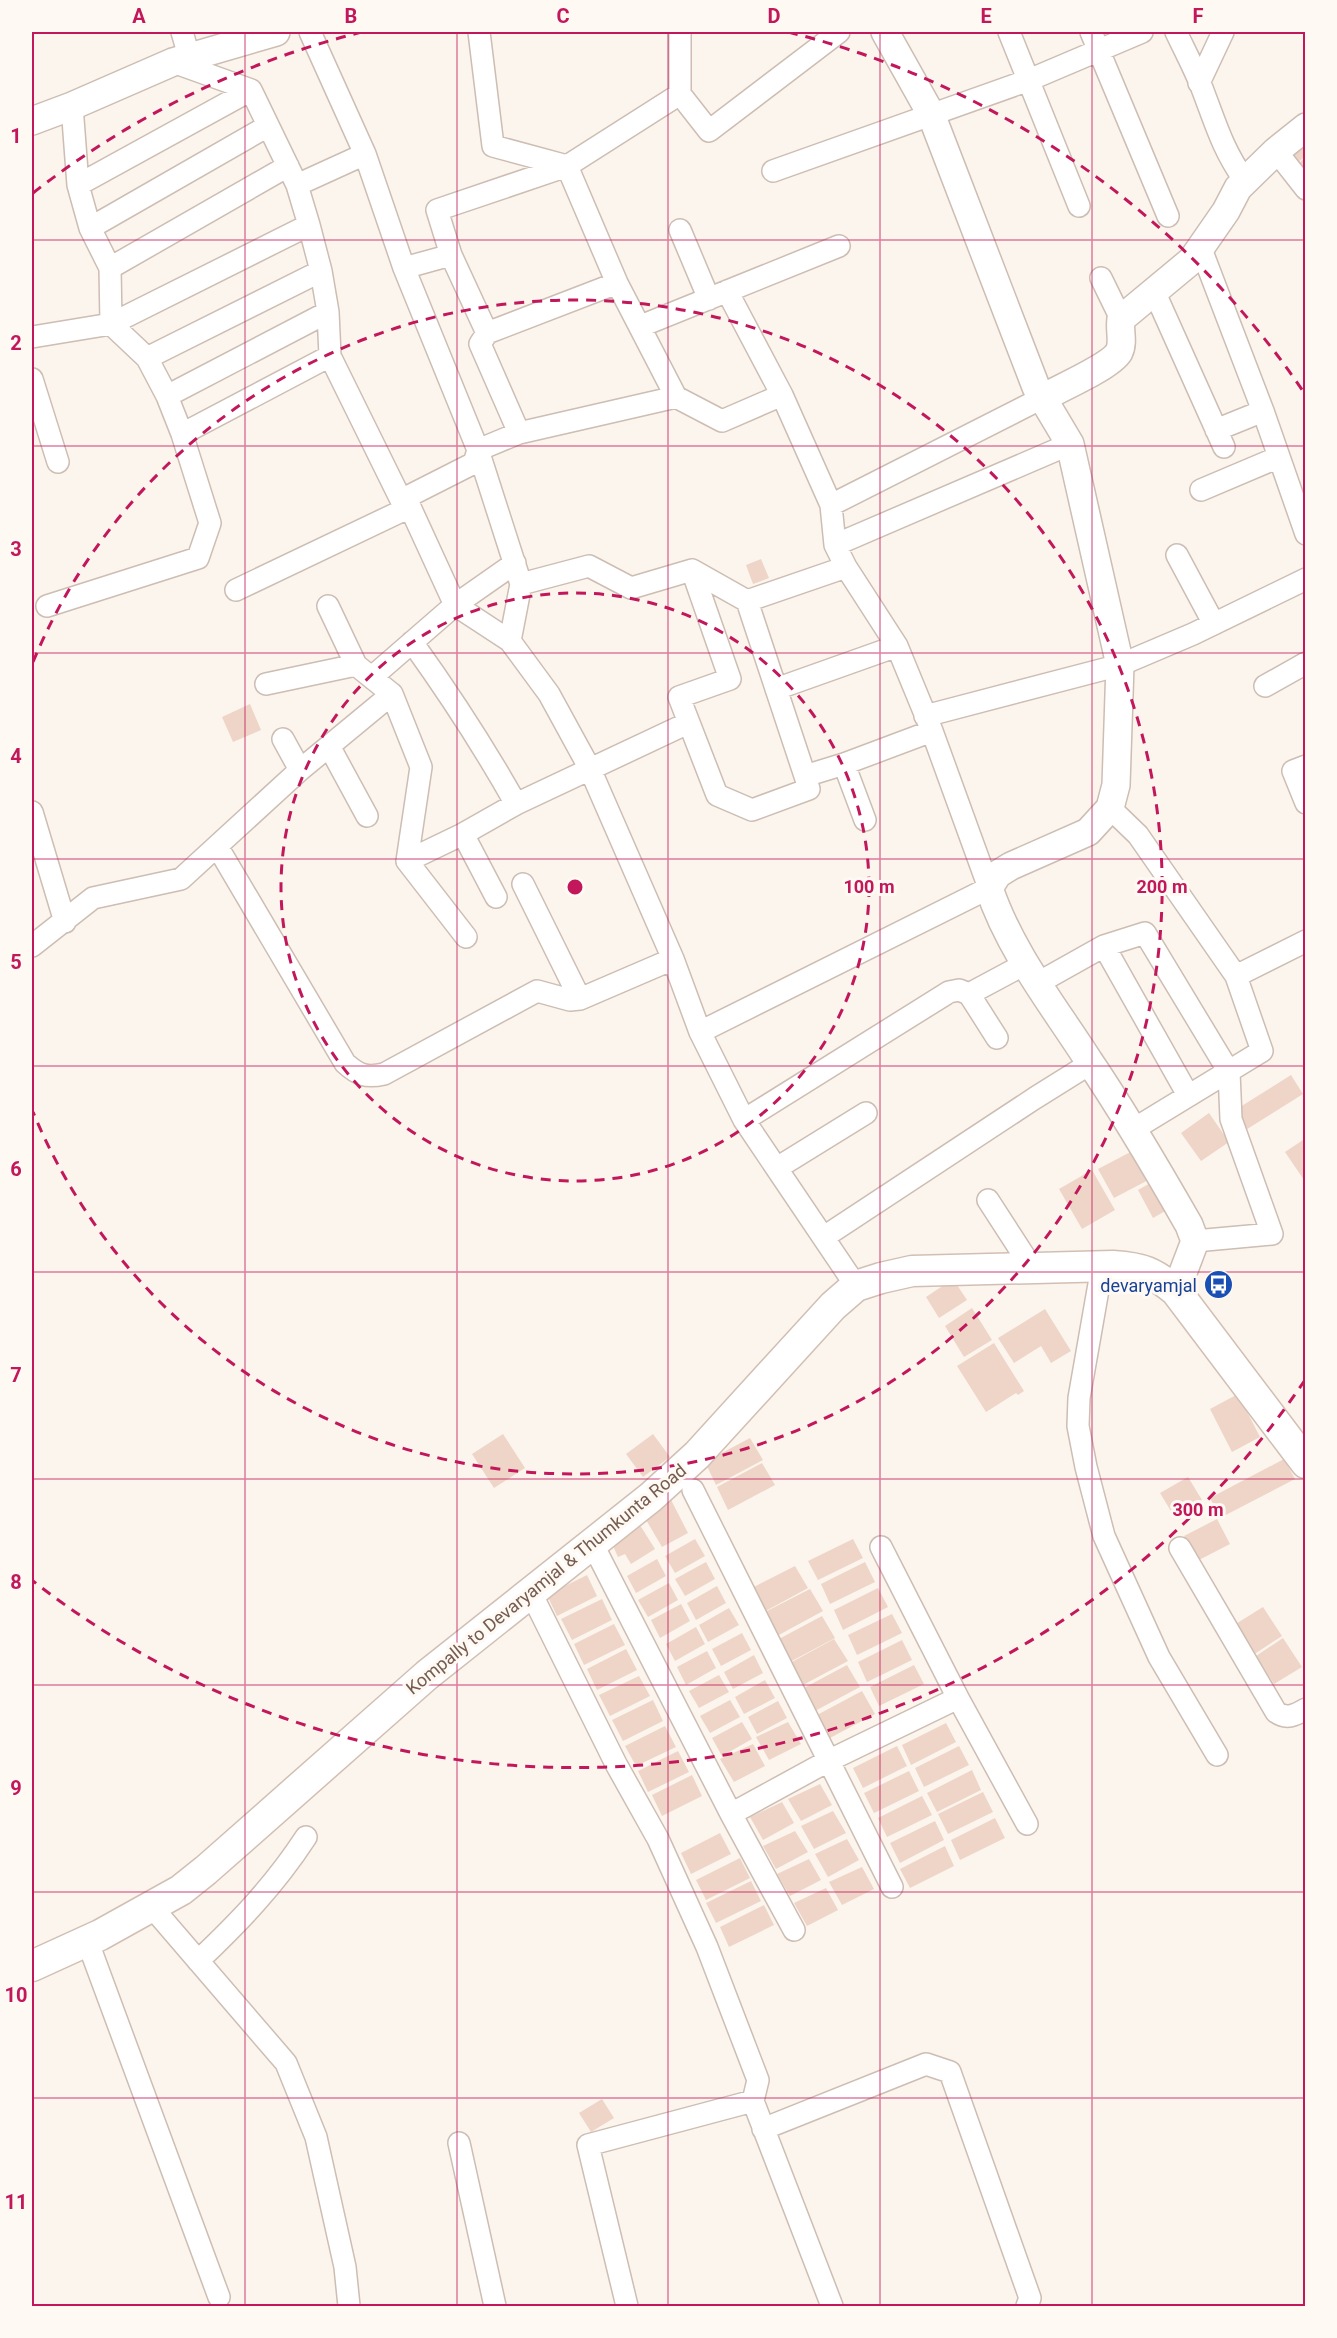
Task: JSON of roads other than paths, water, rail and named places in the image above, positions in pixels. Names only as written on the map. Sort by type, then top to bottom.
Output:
[{"type":"main road","name":"Kompally to Devaryamjal & Thumkunta Road","points":[[32,1966],[87,1940],[181,1890],[206,1870],[427,1675],[651,1497],[697,1455],[833,1306],[856,1287],[912,1271],[1102,1267],[1137,1268],[1155,1274],[1176,1291],[1305,1462]]},
{"type":"street","points":[[32,121],[72,106],[182,50],[276,32]]},
{"type":"street","points":[[310,32],[365,154],[404,268],[478,450],[521,584],[510,641]]},
{"type":"street","points":[[479,32],[493,146],[567,166]]},
{"type":"street","points":[[680,32],[680,94],[710,131],[839,32]]},
{"type":"street","points":[[700,1032],[989,888],[998,874],[1011,866],[1088,832],[1110,808],[1116,785],[1120,665],[1070,444],[1042,399],[1031,376],[931,114],[885,32]]},
{"type":"street","points":[[1009,32],[1079,206]]},
{"type":"street","points":[[1091,32],[1168,216]]},
{"type":"street","points":[[773,171],[1029,80],[1142,32]]},
{"type":"street","points":[[1176,32],[1199,83],[1220,140],[1230,160],[1245,181]]},
{"type":"street","points":[[1199,83],[1223,32]]},
{"type":"street","points":[[182,50],[251,90],[292,176],[309,225],[321,271],[328,312],[330,356],[455,605],[510,641],[549,694],[590,770],[673,958],[700,1032],[744,1120],[856,1287]]},
{"type":"street","points":[[78,186],[251,90]]},
{"type":"street","points":[[487,333],[451,255],[437,210],[567,166],[680,94]]},
{"type":"street","points":[[47,606],[198,558],[210,523],[168,396],[147,358],[111,324],[110,268],[90,228],[78,186],[72,106]]},
{"type":"street","points":[[90,228],[268,126]]},
{"type":"street","points":[[831,505],[1042,399],[1109,362],[1118,353],[1122,342],[1119,330],[1122,319],[1192,260],[1245,181],[1305,127]]},
{"type":"street","points":[[1276,151],[1305,189]]},
{"type":"street","points":[[110,268],[292,176],[365,154]]},
{"type":"street","points":[[567,166],[617,283],[676,396],[722,421],[782,395]]},
{"type":"street","points":[[32,337],[111,324],[309,225]]},
{"type":"street","points":[[680,230],[718,295],[782,395],[831,505],[835,545],[846,567],[897,646],[929,723],[994,904],[1031,973],[1134,1129],[1189,1225],[1195,1241],[1176,1291]]},
{"type":"street","points":[[641,326],[839,246]]},
{"type":"street","points":[[1201,249],[1263,411],[1305,534]]},
{"type":"street","points":[[404,268],[451,255]]},
{"type":"street","points":[[147,358],[321,271]]},
{"type":"street","points":[[1101,278],[1122,319]]},
{"type":"street","points":[[519,433],[480,344],[487,333],[617,283]]},
{"type":"street","points":[[1154,291],[1220,439],[1263,411]]},
{"type":"street","points":[[168,396],[328,312]]},
{"type":"street","points":[[182,434],[330,356]]},
{"type":"street","points":[[32,379],[58,462]]},
{"type":"street","points":[[478,450],[519,433],[676,396]]},
{"type":"street","points":[[835,545],[1070,444]]},
{"type":"street","points":[[236,590],[405,503],[474,463],[478,450]]},
{"type":"street","points":[[1201,490],[1279,457]]},
{"type":"street","points":[[1178,555],[1214,624]]},
{"type":"street","points":[[266,684],[364,671],[412,642],[455,605],[515,563]]},
{"type":"street","points":[[521,584],[589,566],[631,588],[692,570],[747,601],[810,789],[752,810],[717,795],[679,697],[730,679],[692,570]]},
{"type":"street","points":[[747,601],[846,567]]},
{"type":"street","points":[[805,776],[844,764],[929,723],[1120,665],[1214,624],[1305,579]]},
{"type":"street","points":[[328,606],[364,671],[392,694],[421,767],[406,861],[466,937]]},
{"type":"street","points":[[412,642],[468,722],[516,804]]},
{"type":"street","points":[[776,688],[897,646]]},
{"type":"street","points":[[1264,686],[1305,663]]},
{"type":"street","points":[[32,946],[93,898],[181,879],[300,770],[392,694]]},
{"type":"street","points":[[406,861],[463,834],[516,804],[688,723]]},
{"type":"street","points":[[283,739],[300,770]]},
{"type":"street","points":[[329,746],[366,816]]},
{"type":"street","points":[[844,764],[865,820]]},
{"type":"street","points":[[1305,766],[1293,771],[1305,803]]},
{"type":"street","points":[[1110,808],[1138,835],[1236,976],[1262,1051],[1134,1129]]},
{"type":"street","points":[[32,812],[65,922]]},
{"type":"street","points":[[463,834],[496,897]]},
{"type":"street","points":[[217,846],[345,1063],[356,1073],[370,1077],[384,1074],[537,991],[570,1000],[580,999],[673,958]]},
{"type":"street","points":[[523,884],[580,999]]},
{"type":"street","points":[[969,994],[1145,933],[1229,1072],[1231,1119],[1272,1234],[1195,1241]]},
{"type":"street","points":[[1236,976],[1305,941]]},
{"type":"street","points":[[1104,946],[1188,1095]]},
{"type":"street","points":[[744,1120],[949,992],[959,990],[969,994],[997,1038]]},
{"type":"street","points":[[824,1237],[1035,1098],[1091,1064]]},
{"type":"street","points":[[777,1168],[866,1113]]},
{"type":"street","points":[[988,1200],[1032,1268]]},
{"type":"street","points":[[1102,1267],[1079,1398],[1078,1426],[1086,1467],[1104,1536],[1159,1657],[1217,1755]]},
{"type":"street","points":[[693,1490],[892,1887]]},
{"type":"street","points":[[592,1544],[731,1814],[794,1930]]},
{"type":"street","points":[[881,1547],[958,1698],[1027,1824]]},
{"type":"street","points":[[1180,1548],[1276,1712],[1283,1717],[1290,1717],[1305,1709]]},
{"type":"street","points":[[531,1593],[616,1764],[658,1839],[707,1947],[758,2080],[753,2101],[832,2307]]},
{"type":"street","points":[[731,1814],[828,1761],[958,1698]]},
{"type":"street","points":[[198,1961],[252,1908],[284,1871],[306,1837]]},
{"type":"street","points":[[151,1906],[286,2063],[316,2137],[345,2267],[349,2307]]},
{"type":"street","points":[[87,1940],[219,2297]]},
{"type":"street","points":[[763,2129],[926,2064],[950,2072],[1030,2298],[1027,2307]]},
{"type":"street","points":[[627,2307],[588,2145],[753,2101]]},
{"type":"street","points":[[459,2143],[495,2307]]},
{"type":"place","name":"devaryamjal","points":[[1218,1285]]}]
